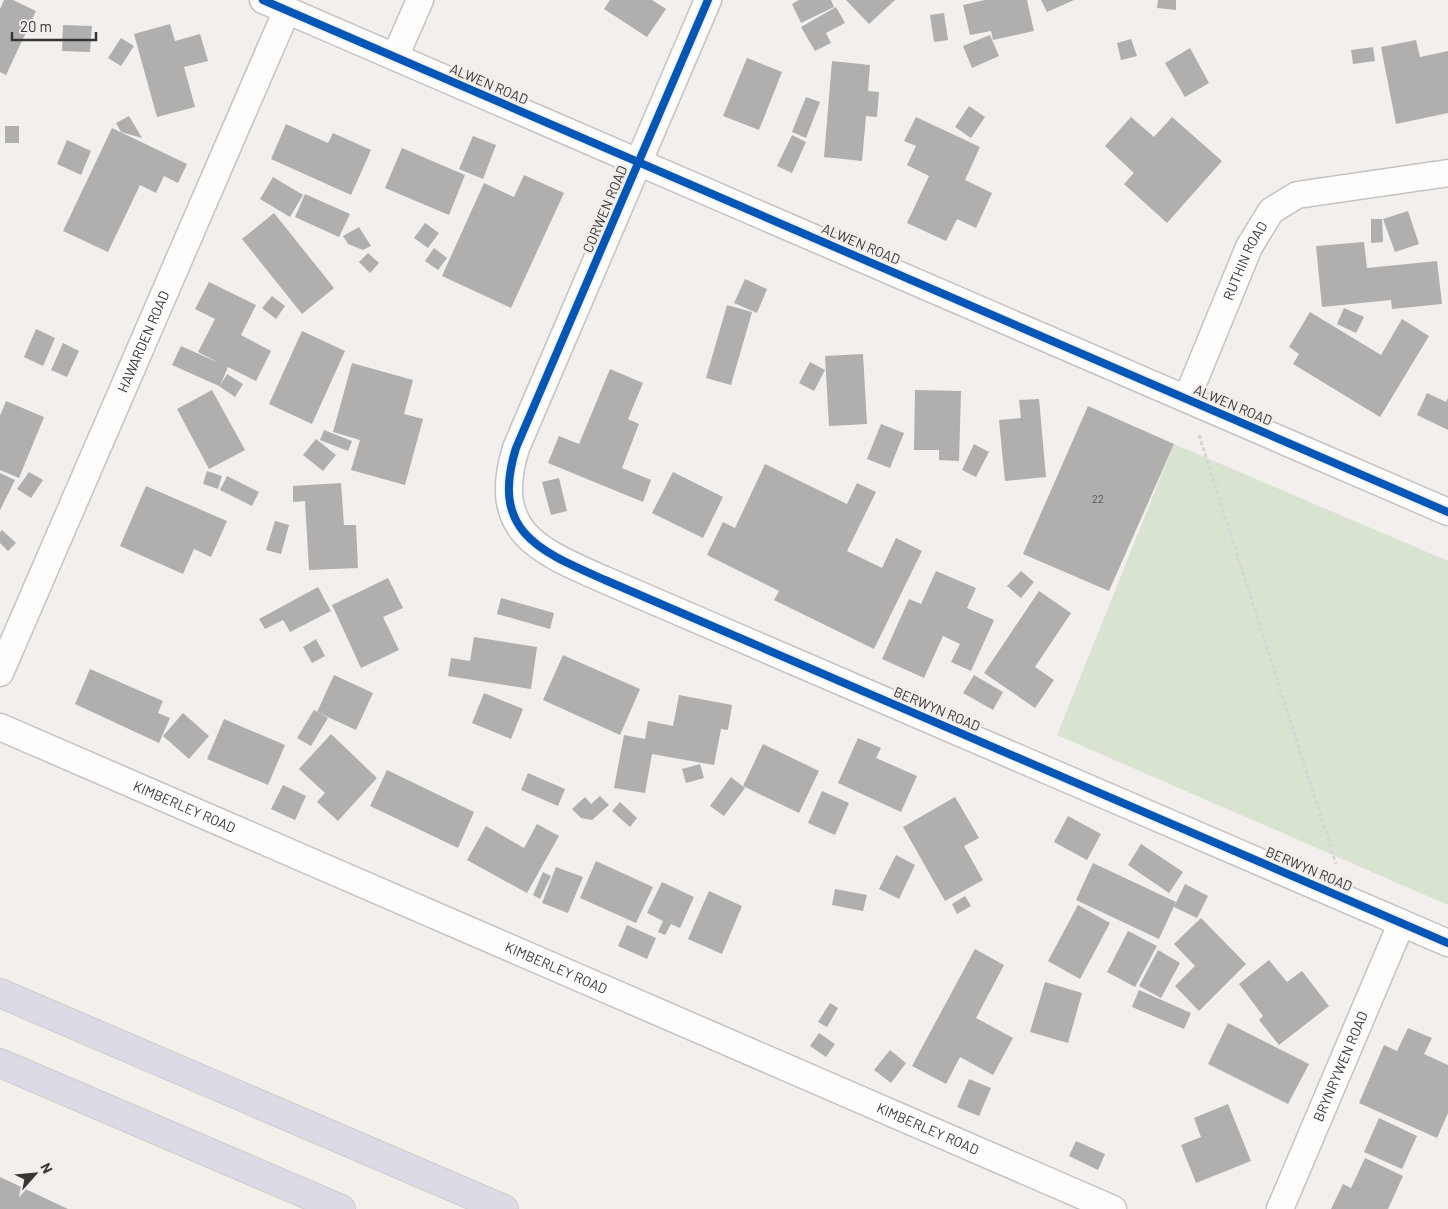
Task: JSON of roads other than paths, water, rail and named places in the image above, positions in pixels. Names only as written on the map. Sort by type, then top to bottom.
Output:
[{"type":"highway","points":[[0,993],[504,1209]]},
{"type":"highway","points":[[0,1063],[341,1209]]},
{"type":"street","name":"ALWEN ROAD","points":[[263,0],[1448,512]]},
{"type":"street","points":[[395,57],[420,0]]},
{"type":"street","name":"CORWEN ROAD","points":[[525,427],[708,0]]},
{"type":"street","name":"HAWARDEN ROAD","points":[[0,673],[287,10]]},
{"type":"street","name":"RUTHIN ROAD","points":[[1187,398],[1249,247],[1271,211],[1297,195],[1448,173]]},
{"type":"street","name":"BERWYN ROAD","points":[[525,427],[510,467],[509,493],[520,528],[527,537],[544,551],[605,580],[1448,943]]},
{"type":"street","name":"KIMBERLEY ROAD","points":[[0,728],[1113,1209]]},
{"type":"street","name":"BRYNRYWEN ROAD","points":[[1280,1209],[1401,924]]}]
